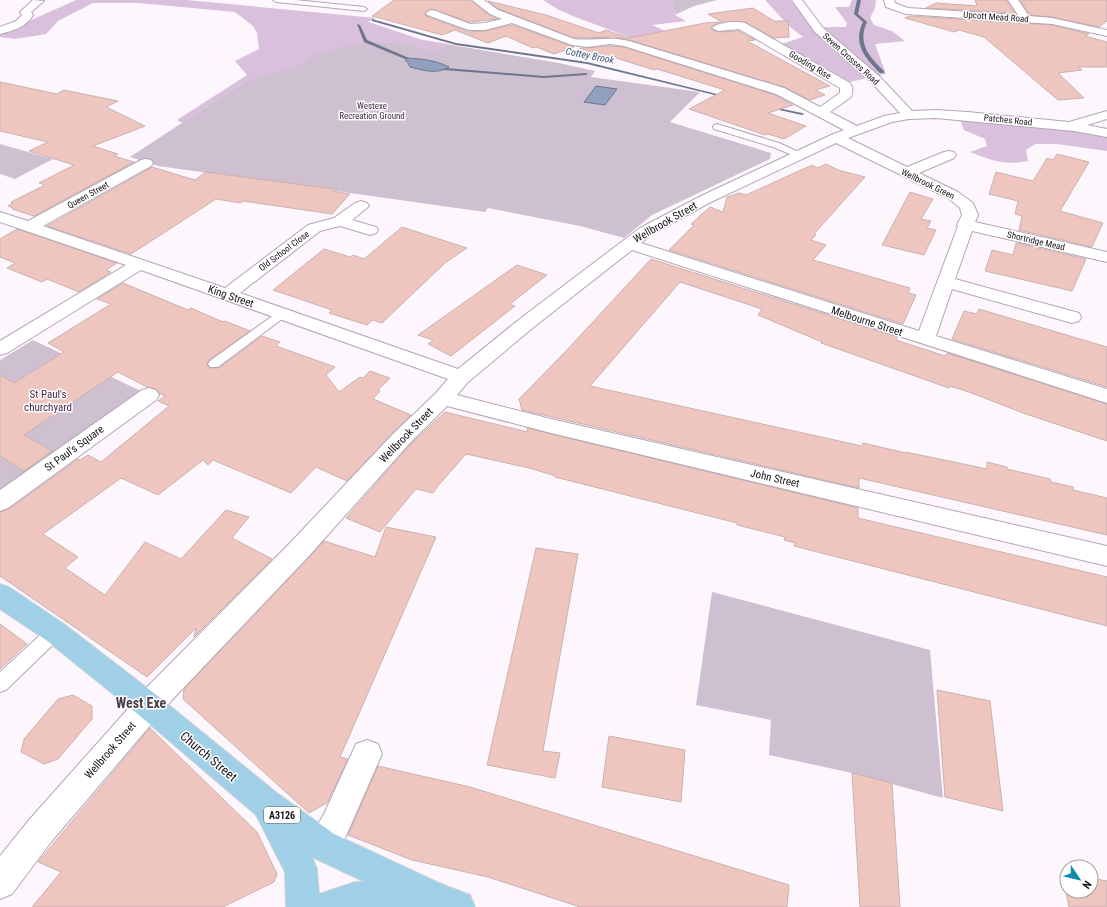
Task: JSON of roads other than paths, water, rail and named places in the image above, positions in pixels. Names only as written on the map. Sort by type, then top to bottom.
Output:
[{"type":"main road","name":"Church Street","points":[[0,595],[55,632],[149,706],[266,804],[323,845],[445,902]]},
{"type":"main road","points":[[266,804],[301,869],[303,907]]},
{"type":"main road","name":"A3126","points":[[327,907],[355,899],[445,902]]},
{"type":"street","points":[[0,31],[15,25],[27,17],[28,15],[25,12],[38,4],[38,0]]},
{"type":"street","points":[[477,0],[489,10],[579,43],[587,44],[610,41],[625,43],[780,91],[856,131]]},
{"type":"street","name":"Seven Crosses Road","points":[[796,0],[819,30],[876,80],[909,115]]},
{"type":"street","name":"Upcott Mead Road","points":[[889,0],[890,5],[906,11],[1026,19],[1068,24],[1107,33]]},
{"type":"street","points":[[1013,0],[1026,19]]},
{"type":"street","points":[[431,13],[438,14],[469,27],[491,25],[512,19]]},
{"type":"street","points":[[718,28],[756,24]]},
{"type":"street","name":"Gooding Rise","points":[[741,25],[846,86],[846,94],[840,101],[821,112]]},
{"type":"street","points":[[459,35],[469,27]]},
{"type":"street","name":"Patches Road","points":[[909,115],[936,114],[968,116],[1107,133]]},
{"type":"street","points":[[1074,128],[1074,125],[1107,114]]},
{"type":"street","name":"Wellbrook Street","points":[[0,882],[40,831],[149,706],[299,550],[401,439],[443,398],[461,377],[522,327],[629,244],[665,220],[734,185],[836,138],[889,120],[909,115]]},
{"type":"street","name":"Wellbrook Green","points":[[836,138],[939,188],[967,206],[970,215],[965,225],[925,339]]},
{"type":"street","points":[[906,173],[949,155]]},
{"type":"street","name":"Queen Street","points":[[29,227],[146,163]]},
{"type":"street","points":[[340,221],[361,206]]},
{"type":"street","name":"King Street","points":[[0,217],[461,377]]},
{"type":"street","points":[[340,221],[370,230]]},
{"type":"street","name":"Old School Close","points":[[226,295],[314,228],[340,221]]},
{"type":"street","name":"Shortridge Mead","points":[[965,225],[1107,257]]},
{"type":"street","name":"Melbourne Street","points":[[629,244],[1107,396]]},
{"type":"street","points":[[0,349],[139,264]]},
{"type":"street","points":[[945,282],[1072,317]]},
{"type":"street","name":"St Paul's Square","points":[[0,502],[149,395]]},
{"type":"street","name":"John Street","points":[[443,398],[551,426],[1107,556]]},
{"type":"street","points":[[323,845],[335,825],[367,754]]},
{"type":"lane","points":[[276,0],[364,9]]},
{"type":"lane","points":[[717,127],[776,145],[800,155]]},
{"type":"lane","points":[[214,364],[282,314]]},
{"type":"lane","points":[[0,684],[55,632]]},
{"type":"water","points":[[407,58],[434,61],[449,67],[439,71],[430,71],[410,67],[405,60]]},
{"type":"water","points":[[596,86],[617,89],[605,105],[584,102]]},
{"type":"waterway","name":"Cottey Brook","points":[[859,0],[856,14],[865,22],[861,35],[862,45],[869,60],[882,72]]},
{"type":"waterway","name":"Cottey Brook","points":[[373,20],[456,44],[587,63],[727,97]]},
{"type":"waterway","points":[[358,25],[365,41],[407,58]]},
{"type":"waterway","points":[[446,69],[544,77],[586,74]]},
{"type":"waterway","name":"Cottey Brook","points":[[770,107],[802,114]]},
{"type":"district","name":"West Exe","points":[[141,703]]},
{"type":"park label","name":"Westexe Recreation Ground","points":[[372,112]]},
{"type":"park label","name":"St Paul's churchyard","points":[[48,400]]}]
